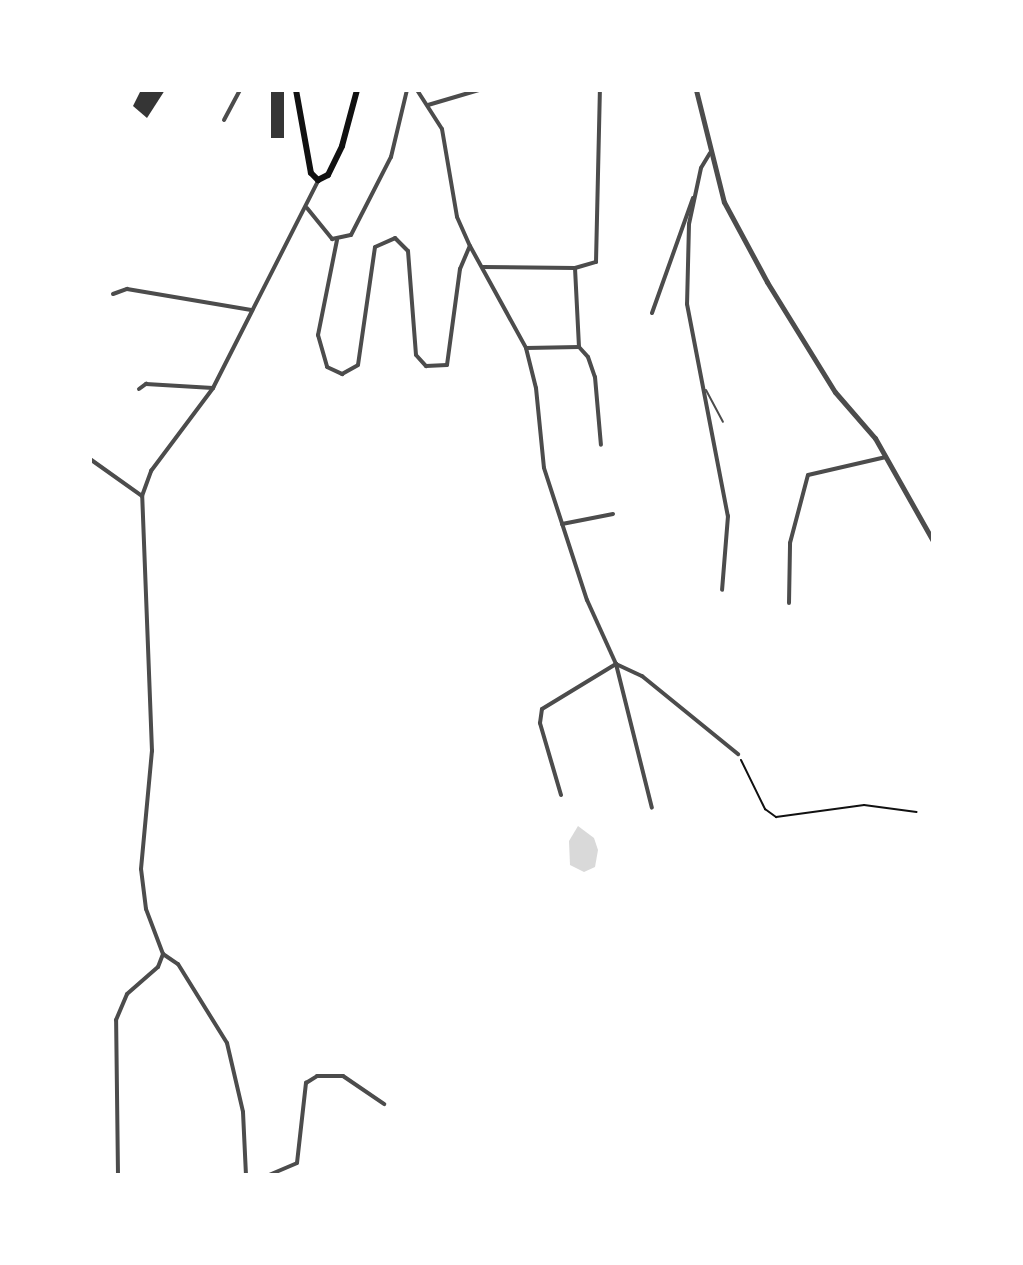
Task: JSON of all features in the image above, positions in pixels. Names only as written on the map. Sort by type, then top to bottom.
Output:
[{"type":"main road","points":[[296,90],[311,173],[318,180],[328,175],[342,146],[357,90]]},
{"type":"street","points":[[224,120],[240,90]]},
{"type":"street","points":[[337,240],[351,235],[391,157],[407,90]]},
{"type":"street","points":[[417,90],[442,129],[457,217],[526,348],[536,388],[544,468],[587,600],[616,664],[652,808]]},
{"type":"street","points":[[428,105],[479,90]]},
{"type":"street","points":[[483,267],[575,268],[596,262],[600,90]]},
{"type":"street","points":[[696,90],[724,202],[767,282],[835,392],[886,457],[933,541]]},
{"type":"street","points":[[652,313],[683,213],[694,196],[710,153]]},
{"type":"street","points":[[247,1175],[243,1112],[227,1043],[178,964],[163,954],[146,909],[141,869],[152,751],[142,496],[151,471],[213,388],[251,310],[307,208],[318,180]]},
{"type":"street","points":[[694,196],[687,304],[690,341],[706,390],[728,516],[722,590]]},
{"type":"street","points":[[307,208],[337,240]]},
{"type":"street","points":[[337,240],[318,335],[327,367],[342,374],[358,365],[375,247],[395,238],[408,251],[416,355],[426,366],[447,365],[460,269],[470,246]]},
{"type":"street","points":[[575,268],[579,347],[595,377],[601,445]]},
{"type":"street","points":[[113,294],[127,289],[251,310]]},
{"type":"street","points":[[526,348],[579,347]]},
{"type":"street","points":[[139,389],[146,384],[213,388]]},
{"type":"street","points":[[789,603],[790,543],[808,475],[886,457]]},
{"type":"street","points":[[90,459],[142,496]]},
{"type":"street","points":[[562,524],[613,514]]},
{"type":"street","points":[[616,664],[642,676],[738,754]]},
{"type":"street","points":[[561,795],[540,723],[542,709],[616,664]]},
{"type":"street","points":[[118,1175],[116,1020],[127,994],[158,967],[163,954]]},
{"type":"street","points":[[269,1175],[297,1163],[306,1083],[317,1076],[343,1076],[384,1104]]},
{"type":"street","points":[[601,1175],[612,1175]]},
{"type":"lane","points":[[706,390],[723,422]]},
{"type":"path","points":[[738,754],[765,809],[776,817],[864,805],[917,812]]},
{"type":"shaded area","points":[[578,826],[594,838],[598,850],[595,867],[584,872],[570,865],[569,841]]},
{"type":"building","points":[[141,90],[165,90],[147,118],[133,106]]},
{"type":"building","points":[[271,90],[284,90],[284,138],[271,138]]}]
